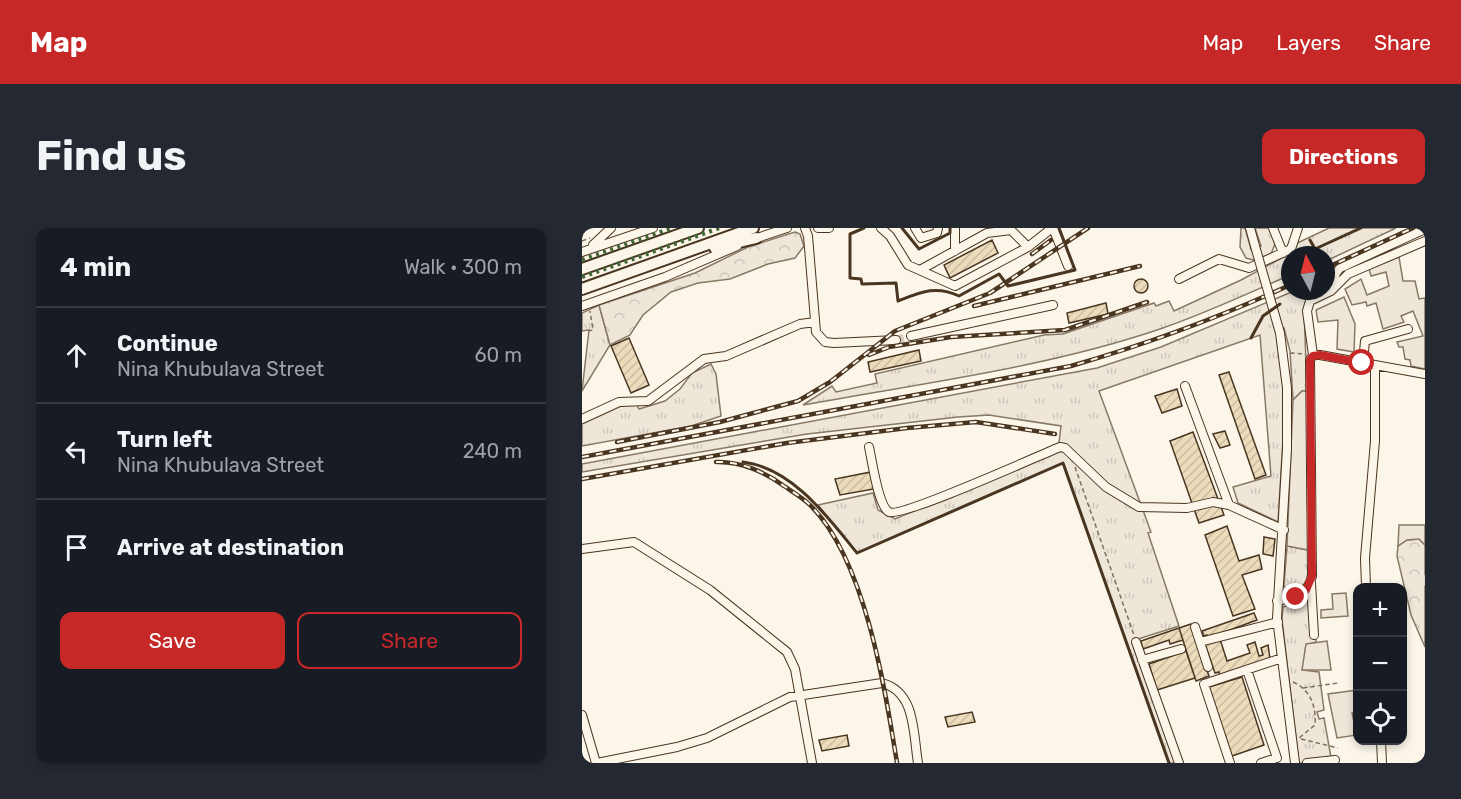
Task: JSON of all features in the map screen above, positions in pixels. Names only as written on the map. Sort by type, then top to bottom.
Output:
[{"type":"highway","points":[[582,269],[698,228]]},
{"type":"highway","points":[[582,289],[754,233]]},
{"type":"street","points":[[582,252],[603,239],[611,228]]},
{"type":"street","points":[[582,252],[653,228]]},
{"type":"street","points":[[585,305],[665,277],[754,233],[787,228]]},
{"type":"street","points":[[805,228],[808,236],[816,332],[825,342],[896,340]]},
{"type":"street","points":[[818,228],[829,228]]},
{"type":"street","points":[[881,228],[890,236],[908,265],[955,286],[1028,247],[1052,228],[1068,266]]},
{"type":"street","points":[[915,228],[921,238],[937,233],[938,228]]},
{"type":"street","points":[[955,228],[955,251]]},
{"type":"street","points":[[1250,228],[1280,333],[1287,388],[1284,530],[1277,601],[1282,658],[1295,737],[1294,763]]},
{"type":"street","points":[[1273,228],[1281,248]]},
{"type":"street","points":[[1292,246],[1298,228]]},
{"type":"street","points":[[1335,277],[1340,268],[1425,229]]},
{"type":"street","points":[[920,270],[987,233],[1011,230],[1028,247]]},
{"type":"street","points":[[1335,287],[1348,274],[1425,242]]},
{"type":"street","points":[[1179,279],[1219,259],[1250,268],[1281,254]]},
{"type":"street","points":[[1312,300],[1307,311],[1313,355],[1309,370],[1311,583],[1314,635]]},
{"type":"street","points":[[911,336],[1053,305]]},
{"type":"street","points":[[582,419],[619,402],[648,401],[704,359],[726,356],[800,324],[815,322]]},
{"type":"street","points":[[1362,363],[1365,342],[1408,329]]},
{"type":"street","points":[[1313,355],[1425,374]]},
{"type":"street","points":[[1366,583],[1365,558],[1375,441],[1375,365]]},
{"type":"street","points":[[1185,386],[1229,505]]},
{"type":"street","points":[[869,447],[882,502],[890,513],[898,513],[928,502],[1060,447],[1106,487],[1139,507],[1187,508],[1213,502],[1229,505],[1284,530]]},
{"type":"street","points":[[582,549],[634,542],[710,590],[787,652],[795,669],[813,763]]},
{"type":"street","points":[[1277,601],[1296,597],[1311,583]]},
{"type":"street","points":[[1200,642],[1278,622]]},
{"type":"street","points":[[1195,627],[1208,667]]},
{"type":"street","points":[[1136,642],[1179,763]]},
{"type":"street","points":[[1143,660],[1181,649]]},
{"type":"street","points":[[1230,763],[1204,684],[1282,658]]},
{"type":"street","points":[[1247,670],[1277,758],[1261,763]]},
{"type":"street","points":[[582,715],[596,763],[676,747],[707,738],[778,702],[800,696],[882,683],[895,686],[904,697],[909,709],[918,763]]},
{"type":"street","points":[[1381,745],[1382,763]]},
{"type":"street","points":[[1307,763],[1335,760]]},
{"type":"path","points":[[585,305],[593,330],[588,331]]},
{"type":"path","points":[[1283,352],[1313,355]]},
{"type":"path","points":[[1069,454],[1136,642]]},
{"type":"path","points":[[1285,679],[1302,688],[1316,708],[1311,731],[1295,737]]},
{"type":"path","points":[[1302,688],[1338,682]]},
{"type":"path","points":[[1295,737],[1338,748]]},
{"type":"green space","points":[[1241,228],[1245,228],[1251,249],[1261,246],[1255,228],[1270,228],[1275,244],[1271,254],[1253,260],[1246,258],[1240,247]]},
{"type":"green space","points":[[1329,228],[1396,228],[1335,257],[1335,246],[1291,246]]},
{"type":"green space","points":[[795,232],[800,234],[804,246],[795,258],[768,264],[730,279],[698,283],[671,292],[643,315],[630,335],[610,345],[599,305],[695,273],[748,247]]},
{"type":"green space","points":[[1399,257],[1403,281],[1415,281],[1419,299],[1425,298],[1425,369],[1411,366],[1410,360],[1405,359],[1403,347],[1399,347],[1397,342],[1423,336],[1413,311],[1401,316],[1404,322],[1383,329],[1376,303],[1367,306],[1366,302],[1352,305],[1345,289],[1361,279],[1367,295],[1389,286],[1386,272],[1371,276],[1369,269]]},
{"type":"green space","points":[[1281,258],[1281,279],[1193,317],[1117,343],[983,373],[803,405],[832,386],[836,392],[877,383],[875,374],[1044,335],[1063,334],[1154,303],[1156,306],[1169,301],[1174,311]]},
{"type":"green space","points":[[1281,296],[1281,300],[1308,300],[1304,308],[1307,391],[1302,391],[1293,400],[1290,351],[1284,328],[1276,331],[1286,389],[1278,522],[1238,503],[1233,487],[1271,476],[1260,335],[1099,391],[1151,532],[1148,533],[1179,626],[1138,639],[1176,763],[1169,763],[1063,463],[857,553],[818,505],[873,493],[878,510],[895,519],[1058,451],[1061,426],[989,415],[958,417],[807,434],[582,472],[582,464],[1097,368],[1161,347]]},
{"type":"green space","points":[[1344,297],[1355,324],[1354,352],[1337,349],[1338,320],[1318,322],[1316,310]]},
{"type":"green space","points":[[599,305],[610,345],[582,391],[589,330],[582,331],[582,313]]},
{"type":"green space","points":[[711,364],[716,374],[721,416],[691,426],[582,446],[582,424],[621,406],[636,403],[639,409],[665,401],[680,389],[692,373]]},
{"type":"green space","points":[[1302,391],[1307,391],[1308,550],[1287,546],[1293,400]]},
{"type":"green space","points":[[1399,525],[1425,525],[1425,545],[1419,539],[1407,540],[1398,546]]},
{"type":"green space","points":[[1419,539],[1425,545],[1425,647],[1411,615],[1407,598],[1407,583],[1403,583],[1397,556],[1398,546],[1407,540]]},
{"type":"green space","points":[[1287,546],[1308,550],[1306,583],[1298,592],[1291,595],[1284,586]]},
{"type":"green space","points":[[1315,588],[1316,642],[1306,645],[1303,670],[1319,672],[1324,710],[1317,712],[1319,719],[1324,718],[1332,763],[1299,763],[1282,620],[1283,607],[1305,599]]},
{"type":"green space","points":[[1346,593],[1348,616],[1321,618],[1321,610],[1333,609],[1332,594]]},
{"type":"green space","points":[[1327,641],[1331,670],[1302,670],[1306,644]]},
{"type":"green space","points":[[1353,691],[1353,736],[1337,738],[1328,694]]},
{"type":"building","points":[[992,240],[998,253],[950,278],[944,265]]},
{"type":"building","points":[[1141,279],[1146,281],[1148,286],[1146,291],[1141,293],[1136,291],[1134,286],[1136,281]]},
{"type":"building","points":[[1106,303],[1108,314],[1069,323],[1067,313]]},
{"type":"building","points":[[629,338],[649,385],[631,393],[611,346]]},
{"type":"building","points":[[919,350],[921,361],[870,372],[868,362]]},
{"type":"building","points":[[1229,372],[1266,475],[1255,479],[1219,375]]},
{"type":"building","points":[[1177,389],[1182,406],[1162,413],[1155,396]]},
{"type":"building","points":[[1225,431],[1230,445],[1220,448],[1213,434]]},
{"type":"building","points":[[1193,432],[1224,515],[1199,523],[1170,441]]},
{"type":"building","points":[[871,472],[874,489],[840,495],[835,479]]},
{"type":"building","points":[[1227,526],[1239,561],[1259,555],[1262,569],[1242,575],[1255,609],[1233,616],[1205,535]]},
{"type":"building","points":[[1264,537],[1275,539],[1273,556],[1263,554]]},
{"type":"building","points":[[1254,613],[1257,620],[1208,638],[1207,635],[1204,636],[1202,631]]},
{"type":"building","points":[[1191,624],[1209,676],[1196,681],[1179,628]]},
{"type":"building","points":[[1179,628],[1183,640],[1170,644],[1169,640],[1143,649],[1141,641]]},
{"type":"building","points":[[1220,639],[1227,661],[1250,653],[1247,645],[1255,642],[1259,656],[1263,655],[1261,648],[1268,645],[1270,659],[1220,676],[1219,672],[1215,673],[1205,644]]},
{"type":"building","points":[[1186,651],[1195,678],[1157,690],[1149,664]]},
{"type":"building","points":[[1242,677],[1264,745],[1232,756],[1209,687]]},
{"type":"building","points":[[972,712],[975,722],[948,727],[945,717]]},
{"type":"building","points":[[847,735],[849,746],[822,751],[819,740]]},
{"type":"waterway","points":[[1425,576],[1425,585]]},
{"type":"tunnel","points":[[896,340],[911,336]]},
{"type":"railway","points":[[617,442],[720,422],[798,401],[830,382],[895,331],[990,293],[1088,228]]},
{"type":"railway","points":[[1335,264],[1413,228]]},
{"type":"railway","points":[[1032,254],[1051,240]]},
{"type":"railway","points":[[974,306],[1140,266]]},
{"type":"railway","points":[[582,457],[1071,366],[1182,330],[1281,289]]},
{"type":"railway","points":[[869,355],[889,347],[951,337],[1065,330],[1147,302]]},
{"type":"railway","points":[[582,479],[787,443],[907,428],[976,422],[1055,434]]},
{"type":"railway","points":[[716,462],[743,465],[769,476],[807,502],[829,529],[859,591],[870,626],[897,763]]},
{"type":"hedge","points":[[582,260],[672,228]]},
{"type":"hedge","points":[[582,277],[719,228]]},
{"type":"wall","points":[[864,228],[850,234],[850,278],[861,279],[862,284],[896,283],[898,301],[936,290],[959,296],[999,274],[1008,286],[1075,270],[1059,228]]},
{"type":"wall","points":[[902,228],[919,249],[950,233],[950,228]]},
{"type":"wall","points":[[1310,240],[1315,249],[1361,228]]},
{"type":"wall","points":[[1251,338],[1263,316],[1280,304]]},
{"type":"wall","points":[[743,462],[761,466],[793,484],[821,510],[857,553],[1063,463],[1169,763]]},
{"type":"route","points":[[1296,597],[1306,590],[1311,583],[1312,576],[1310,360],[1313,356],[1320,355],[1362,363]]}]
